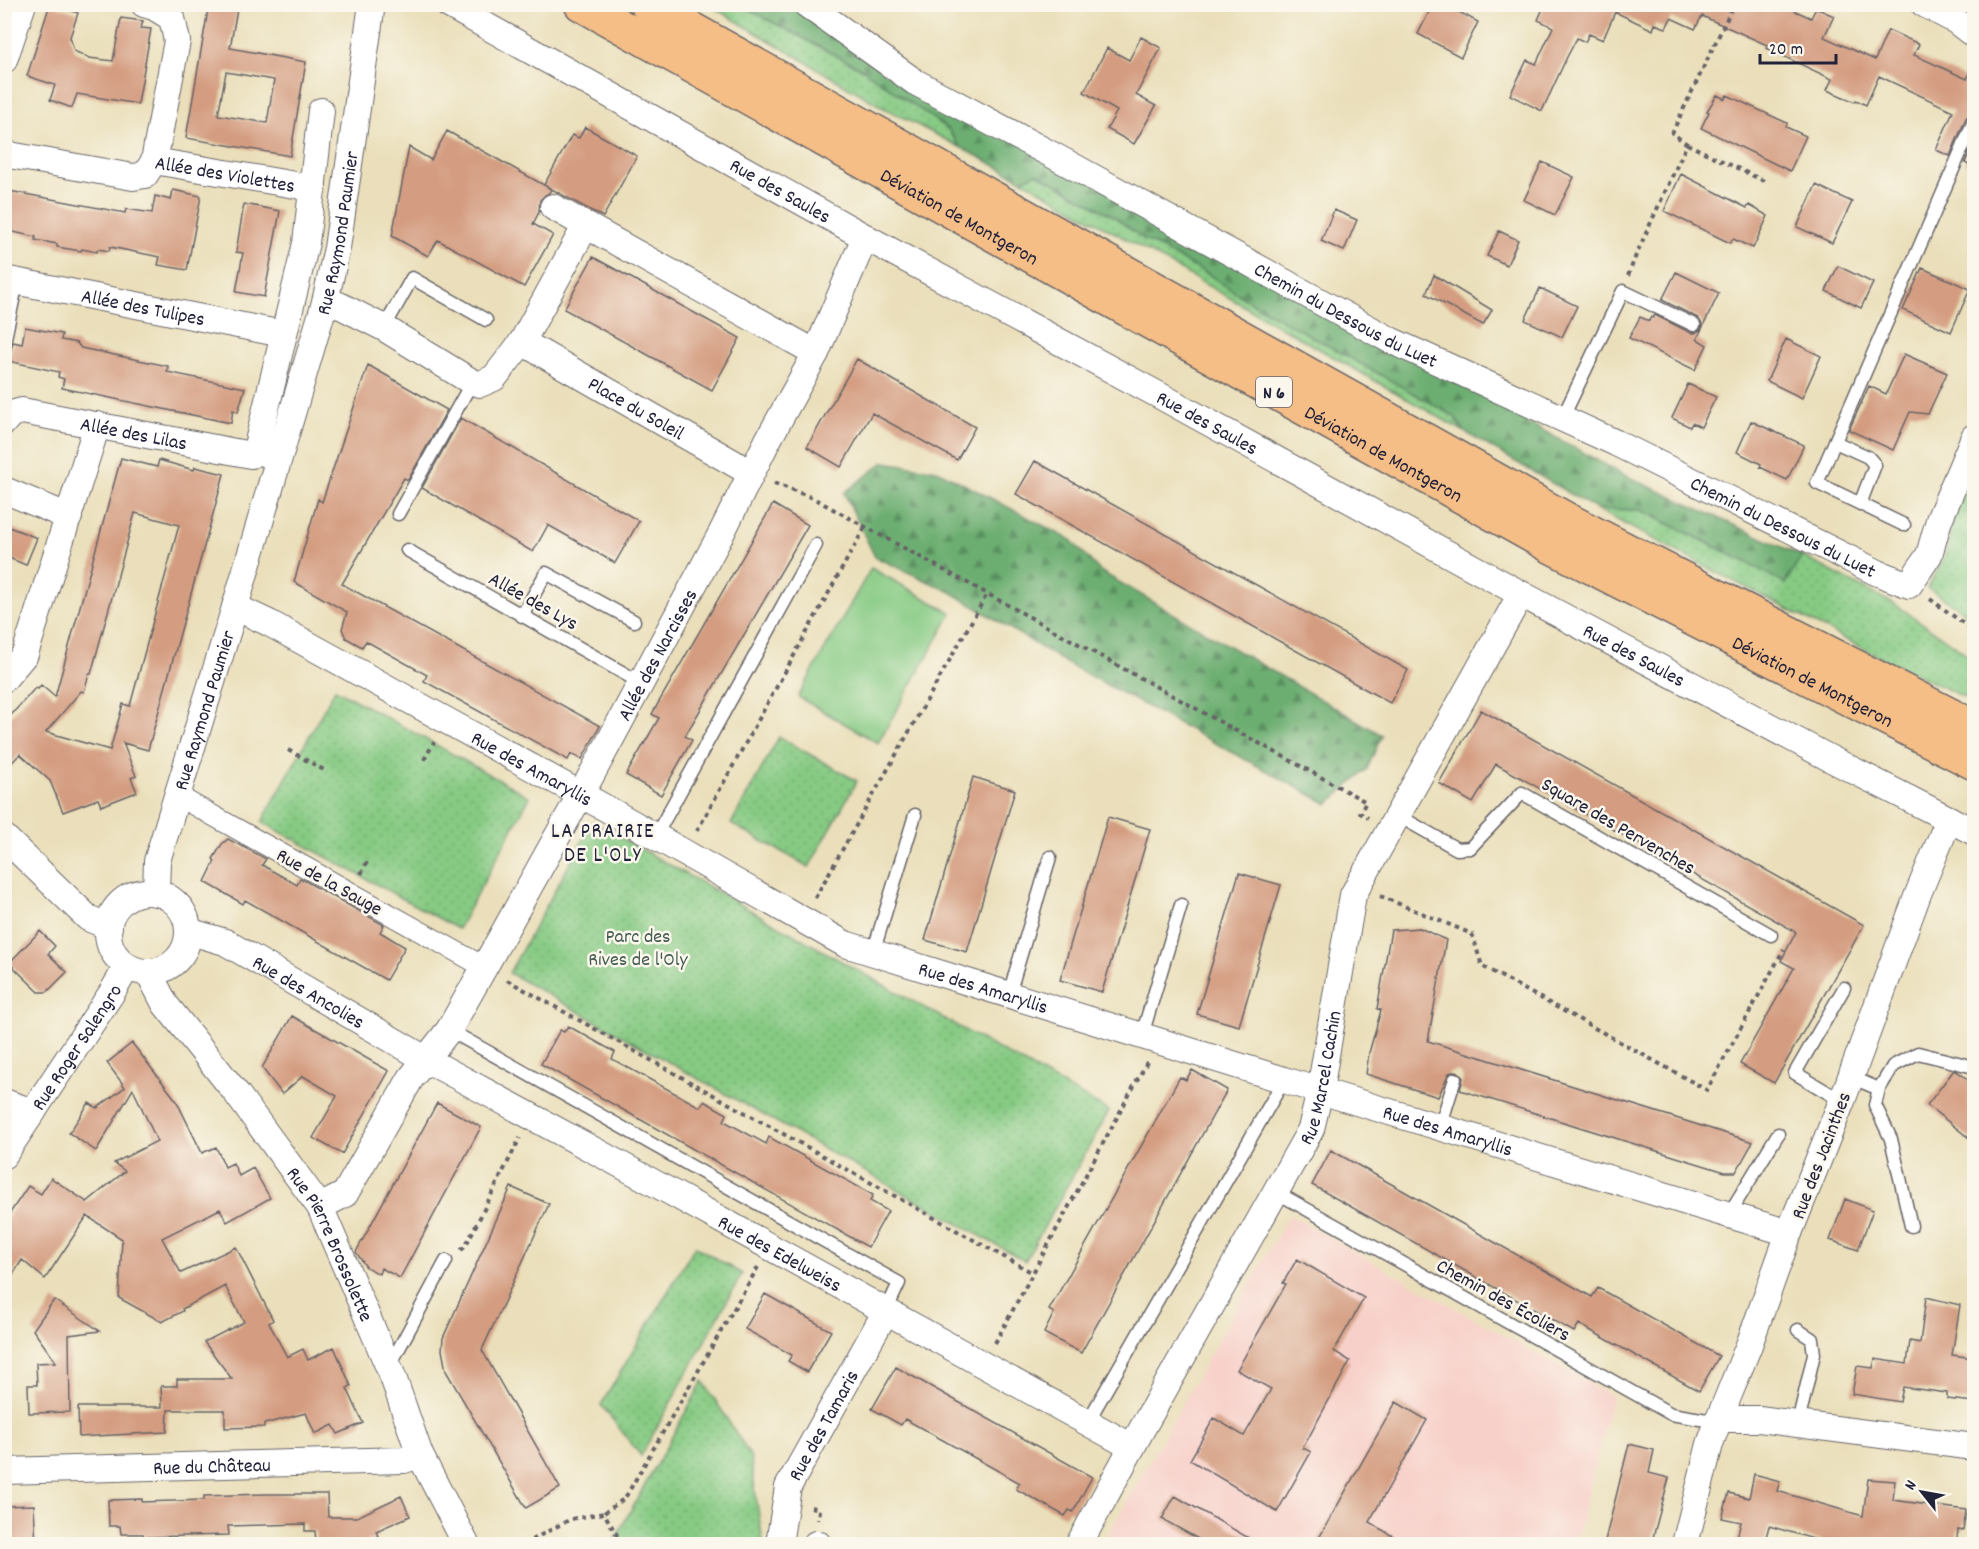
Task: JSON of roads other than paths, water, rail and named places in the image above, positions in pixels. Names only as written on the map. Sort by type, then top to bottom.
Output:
[{"type":"main road","name":"Déviation de Montgeron","points":[[581,4],[1552,547],[1974,763]]},
{"type":"main road","name":"Déviation de Montgeron","points":[[647,4],[1566,519],[1974,727]]},
{"type":"street","points":[[4,60],[23,4]]},
{"type":"street","points":[[144,4],[172,18],[177,41],[154,161]]},
{"type":"street","name":"Rue Raymond Paumier","points":[[267,454],[325,302],[338,248],[372,4]]},
{"type":"street","name":"Rue des Saules","points":[[447,4],[865,237],[1521,594],[1833,760],[1974,832]]},
{"type":"street","name":"Chemin du Dessous du Luet","points":[[806,4],[915,82],[1390,340],[1616,443],[1878,573],[1909,585],[1929,555],[1939,520],[1974,437]]},
{"type":"street","points":[[1924,4],[1956,21],[1974,35]]},
{"type":"street","name":"Rue Raymond Paumier","points":[[156,893],[157,861],[235,607],[267,454],[284,334],[306,243],[321,111]]},
{"type":"street","name":"Allée des Violettes","points":[[4,154],[133,177],[145,175],[154,161],[313,188]]},
{"type":"street","points":[[553,207],[816,353]]},
{"type":"street","points":[[325,302],[339,305],[384,328],[472,382],[480,384],[494,378],[522,342],[586,225]]},
{"type":"street","name":"Allée des Narcisses","points":[[320,1207],[345,1194],[411,1078],[449,1030],[641,683],[816,353],[865,237]]},
{"type":"street","name":"Allée des Tulipes","points":[[11,281],[284,334]]},
{"type":"street","name":"Place du Soleil","points":[[522,342],[751,473]]},
{"type":"street","name":"Allée des Lilas","points":[[7,413],[22,411],[251,455],[267,454]]},
{"type":"street","points":[[4,679],[25,654],[97,425]]},
{"type":"street","points":[[4,490],[69,517]]},
{"type":"street","name":"Rue Marcel Cachin","points":[[1079,1545],[1311,1130],[1320,1091],[1353,895],[1521,594]]},
{"type":"street","name":"Rue des Amaryllis","points":[[235,607],[269,623],[845,944],[1789,1233]]},
{"type":"street","name":"Rue de la Sauge","points":[[176,795],[484,967]]},
{"type":"street","name":"Rue des Jacinthes","points":[[1685,1545],[1710,1444],[1719,1419],[1749,1345],[1789,1233],[1842,1101],[1918,894],[1949,819]]},
{"type":"street","points":[[4,837],[88,918],[109,927]]},
{"type":"street","points":[[156,893],[179,906],[186,918],[188,931],[186,947],[177,960],[165,969],[138,970],[118,959],[112,949],[108,938],[112,914],[131,896],[156,893]]},
{"type":"street","name":"Rue des Ancolies","points":[[188,931],[225,942],[427,1060]]},
{"type":"street","name":"Rue Roger Salengro","points":[[4,1155],[111,994],[138,970]]},
{"type":"street","name":"Rue Pierre Brossolette","points":[[138,970],[237,1094],[320,1207],[389,1368],[420,1455],[466,1545]]},
{"type":"street","name":"Rue des Edelweiss","points":[[427,1060],[1132,1447]]},
{"type":"street","points":[[4,1102],[33,1112]]},
{"type":"street","name":"Rue des Tamaris","points":[[779,1545],[788,1487],[886,1311]]},
{"type":"street","points":[[1719,1419],[1759,1419],[1798,1423],[1974,1447]]},
{"type":"street","name":"Rue du Château","points":[[4,1471],[404,1460],[420,1455]]},
{"type":"lane","points":[[1904,525],[1817,483],[1974,121]]},
{"type":"lane","points":[[384,328],[412,278],[486,320]]},
{"type":"lane","points":[[4,343],[11,281]]},
{"type":"lane","points":[[1562,419],[1623,291],[1694,325]]},
{"type":"lane","points":[[398,514],[472,382]]},
{"type":"lane","points":[[1835,442],[1868,457],[1875,465],[1860,504]]},
{"type":"lane","points":[[655,837],[816,545]]},
{"type":"lane","name":"Allée des Lys","points":[[407,550],[641,683]]},
{"type":"lane","points":[[522,616],[546,573],[634,621]]},
{"type":"lane","name":"Square des Pervenches","points":[[1393,822],[1457,849],[1470,848],[1522,793],[1771,934]]},
{"type":"lane","points":[[873,953],[915,815]]},
{"type":"lane","points":[[1008,994],[1050,857]]},
{"type":"lane","points":[[1150,1038],[1180,905]]},
{"type":"lane","points":[[1842,1101],[1795,1073],[1844,988]]},
{"type":"lane","points":[[449,1030],[900,1283],[886,1311]]},
{"type":"lane","points":[[1911,1226],[1891,1139],[1875,1105],[1879,1089],[1893,1066],[1918,1053],[1974,1067]]},
{"type":"lane","points":[[1851,1077],[1879,1089]]},
{"type":"lane","points":[[1440,1127],[1455,1079]]},
{"type":"lane","points":[[1087,1423],[1284,1080]]},
{"type":"lane","points":[[1729,1215],[1778,1134]]},
{"type":"lane","name":"Chemin des Écoliers","points":[[1276,1192],[1671,1414],[1707,1420],[1719,1419]]},
{"type":"lane","points":[[389,1368],[446,1261]]},
{"type":"lane","points":[[1798,1330],[1812,1339],[1814,1354],[1798,1423]]},
{"type":"district","name":"LA PRAIRIE DE L'OLY","points":[[603,842]]},
{"type":"park label","name":"Parc des Rives de l'Oly","points":[[638,946]]}]
